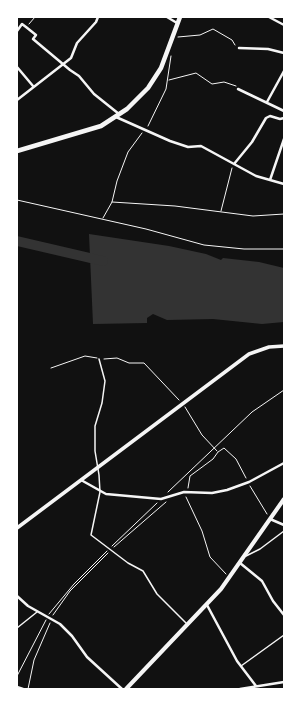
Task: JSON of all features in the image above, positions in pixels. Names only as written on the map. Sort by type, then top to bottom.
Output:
[{"type":"highway","points":[[17,151],[86,131],[118,116],[134,103],[154,80],[167,55],[180,17]]},
{"type":"main road","points":[[126,689],[188,625],[230,577],[269,518],[284,499]]},
{"type":"street","points":[[17,100],[33,86],[71,58],[77,43],[96,22],[98,17]]},
{"type":"street","points":[[167,17],[178,23]]},
{"type":"street","points":[[269,17],[284,25]]},
{"type":"street","points":[[17,31],[22,24],[36,35],[33,39],[62,64],[79,76],[94,94],[118,116],[170,141],[188,147],[201,146],[256,176],[284,184]]},
{"type":"street","points":[[239,48],[268,49],[284,53]]},
{"type":"street","points":[[17,67],[33,86]]},
{"type":"street","points":[[267,102],[284,71]]},
{"type":"street","points":[[239,89],[284,111]]},
{"type":"street","points":[[234,164],[252,142],[266,118],[270,116],[280,119],[284,118]]},
{"type":"street","points":[[270,180],[284,139]]},
{"type":"street","points":[[17,528],[249,354],[269,347],[284,346]]},
{"type":"street","points":[[80,480],[100,492],[139,498],[161,499],[186,492],[212,493],[226,490],[249,482],[284,462]]},
{"type":"street","points":[[269,518],[284,525]]},
{"type":"street","points":[[239,563],[262,581],[273,601],[284,615]]},
{"type":"street","points":[[17,596],[37,612],[60,624],[72,636],[87,657],[122,689]]},
{"type":"street","points":[[206,605],[241,666],[256,686]]},
{"type":"street","points":[[240,689],[284,682]]},
{"type":"street","points":[[17,687],[23,689]]},
{"type":"lane","points":[[99,359],[105,381],[102,403],[95,426],[94,450],[100,492],[91,535],[110,550],[143,571],[158,594],[188,625]]},
{"type":"lane","points":[[242,559],[260,549],[284,531]]},
{"type":"lane","points":[[17,628],[37,612]]},
{"type":"lane","points":[[241,666],[284,635]]},
{"type":"path","points":[[26,27],[35,17]]},
{"type":"path","points":[[173,38],[200,35],[213,29],[232,40],[239,48]]},
{"type":"path","points":[[168,80],[196,73],[212,84],[226,82],[239,89]]},
{"type":"path","points":[[221,212],[230,173],[234,164]]},
{"type":"path","points":[[17,200],[110,220],[204,245],[244,249],[284,249]]},
{"type":"path","points":[[112,202],[175,206],[253,216],[284,214]]},
{"type":"path","points":[[51,368],[85,356],[99,359],[117,358],[129,363],[144,363],[182,404],[202,435],[218,452]]},
{"type":"path","points":[[17,676],[47,618],[66,593],[252,412],[284,390]]},
{"type":"path","points":[[230,577],[210,557],[202,531],[186,497],[190,476],[213,459],[218,452],[224,448],[228,450],[236,459],[249,482],[253,493],[269,518]]},
{"type":"path","points":[[28,689],[34,660],[51,620],[66,596],[110,550],[131,531],[162,507],[168,498]]},
{"type":"shaded area","points":[[89,234],[169,246],[206,254],[221,260],[223,258],[259,262],[284,268],[284,322],[262,324],[213,319],[167,320],[153,314],[147,318],[147,323],[93,324]]},
{"type":"waterway","points":[[17,241],[103,261]]}]
